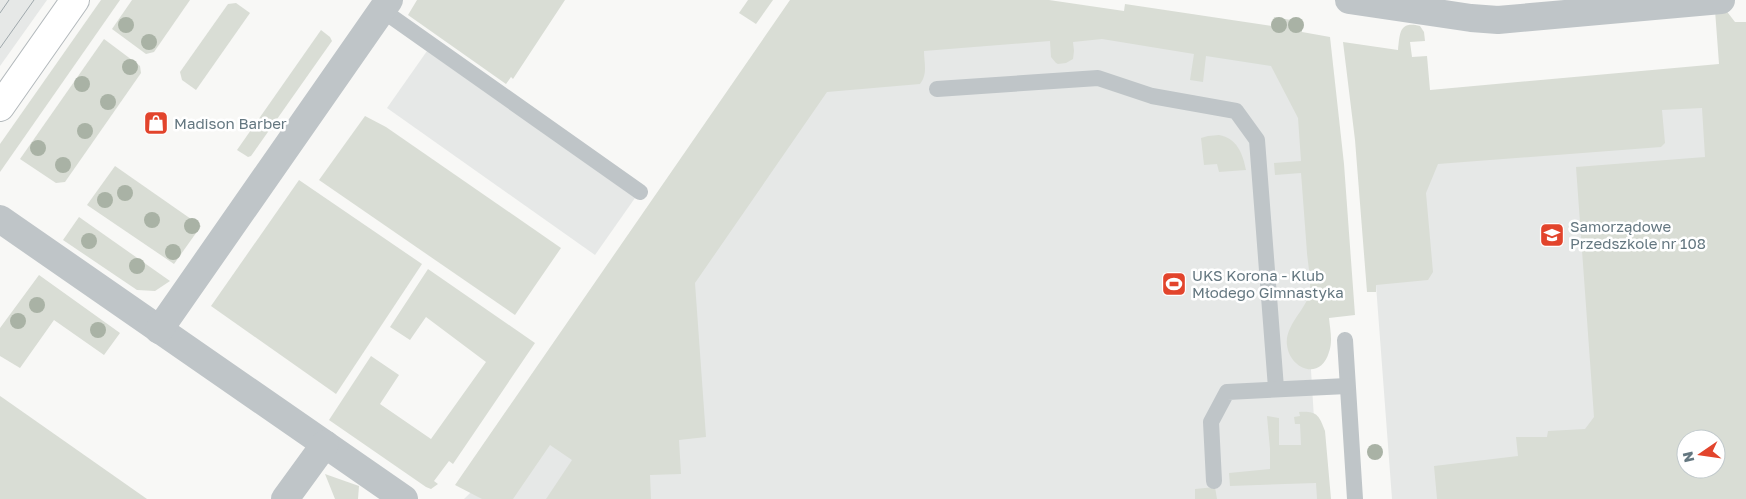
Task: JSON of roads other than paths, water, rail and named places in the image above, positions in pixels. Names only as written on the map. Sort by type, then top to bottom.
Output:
[{"type":"main road","points":[[0,107],[75,0]]},
{"type":"street","points":[[1349,0],[1461,17],[1498,20],[1721,0]]},
{"type":"street","points":[[159,330],[385,5]]},
{"type":"street","points":[[0,219],[404,499]]},
{"type":"street","points":[[285,499],[325,444]]},
{"type":"lane","points":[[385,5],[640,192]]},
{"type":"lane","points":[[937,89],[1098,78],[1152,96],[1236,111],[1257,140],[1276,388]]},
{"type":"lane","points":[[1344,340],[1356,499]]},
{"type":"lane","points":[[1214,481],[1211,422],[1227,392],[1276,388],[1347,386]]},
{"type":"tram line","points":[[0,13],[9,0]]},
{"type":"tram line","points":[[0,48],[34,0]]},
{"type":"place","name":"Madison Barber","points":[[156,123]]},
{"type":"place","name":"Samorządowe Przedszkole nr 108","points":[[1552,235]]},
{"type":"place","name":"UKS Korona - Klub Młodego Gimnastyka","points":[[1174,284]]}]
